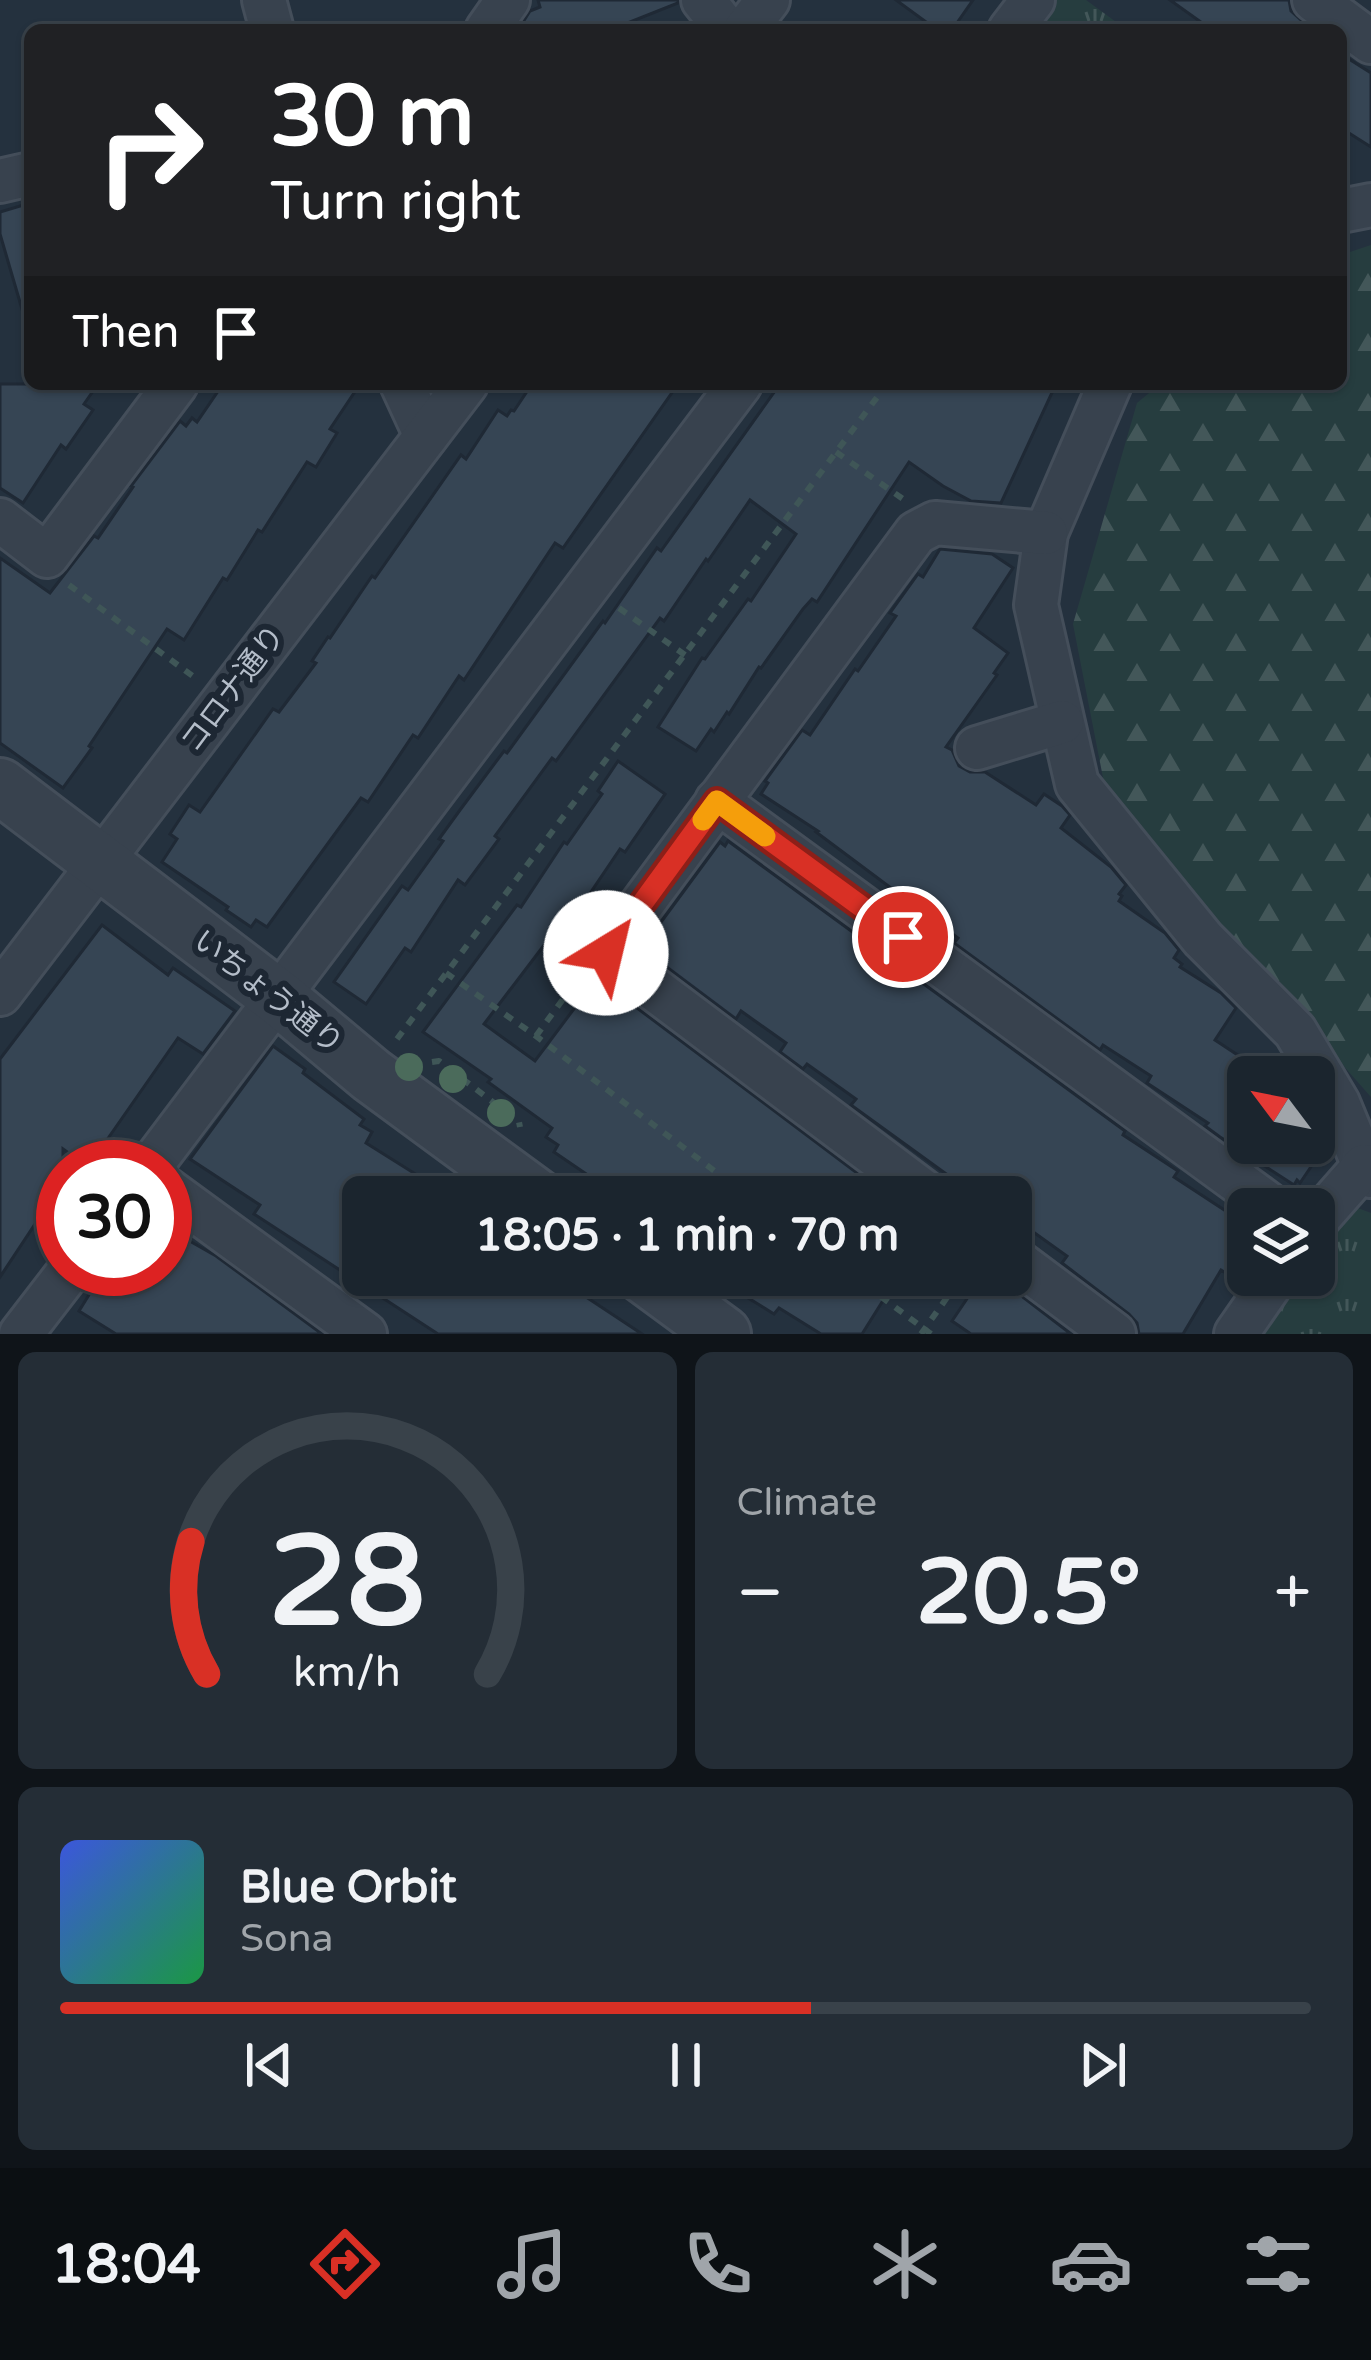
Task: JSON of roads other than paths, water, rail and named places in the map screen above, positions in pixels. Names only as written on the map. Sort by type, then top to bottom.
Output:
[{"type":"street","points":[[703,0],[722,24]]},
{"type":"street","points":[[750,24],[768,0]]},
{"type":"street","points":[[1015,24],[1033,0]]},
{"type":"street","points":[[1314,0],[1347,24]]},
{"type":"street","points":[[0,520],[47,556],[172,390]]},
{"type":"street","points":[[405,390],[426,436]]},
{"type":"street","name":"コロナ通り","points":[[0,994],[461,390]]},
{"type":"street","points":[[171,1140],[735,390]]},
{"type":"street","points":[[1107,390],[1046,532],[1036,605],[1077,784],[1203,938],[1295,1031],[1338,1102],[1367,1171],[1335,1202]]},
{"type":"street","points":[[903,1176],[606,953],[916,533],[935,523],[1046,532]]},
{"type":"street","points":[[977,748],[1062,722]]},
{"type":"street","name":"いちょう通り","points":[[0,786],[508,1176]]},
{"type":"street","points":[[717,801],[1246,1188]]},
{"type":"street","points":[[192,1207],[364,1334]]},
{"type":"street","points":[[1032,1273],[1114,1334]]},
{"type":"street","points":[[31,1331],[54,1296]]},
{"type":"street","points":[[671,1296],[723,1334]]},
{"type":"street","points":[[1236,1334],[1262,1296]]}]
